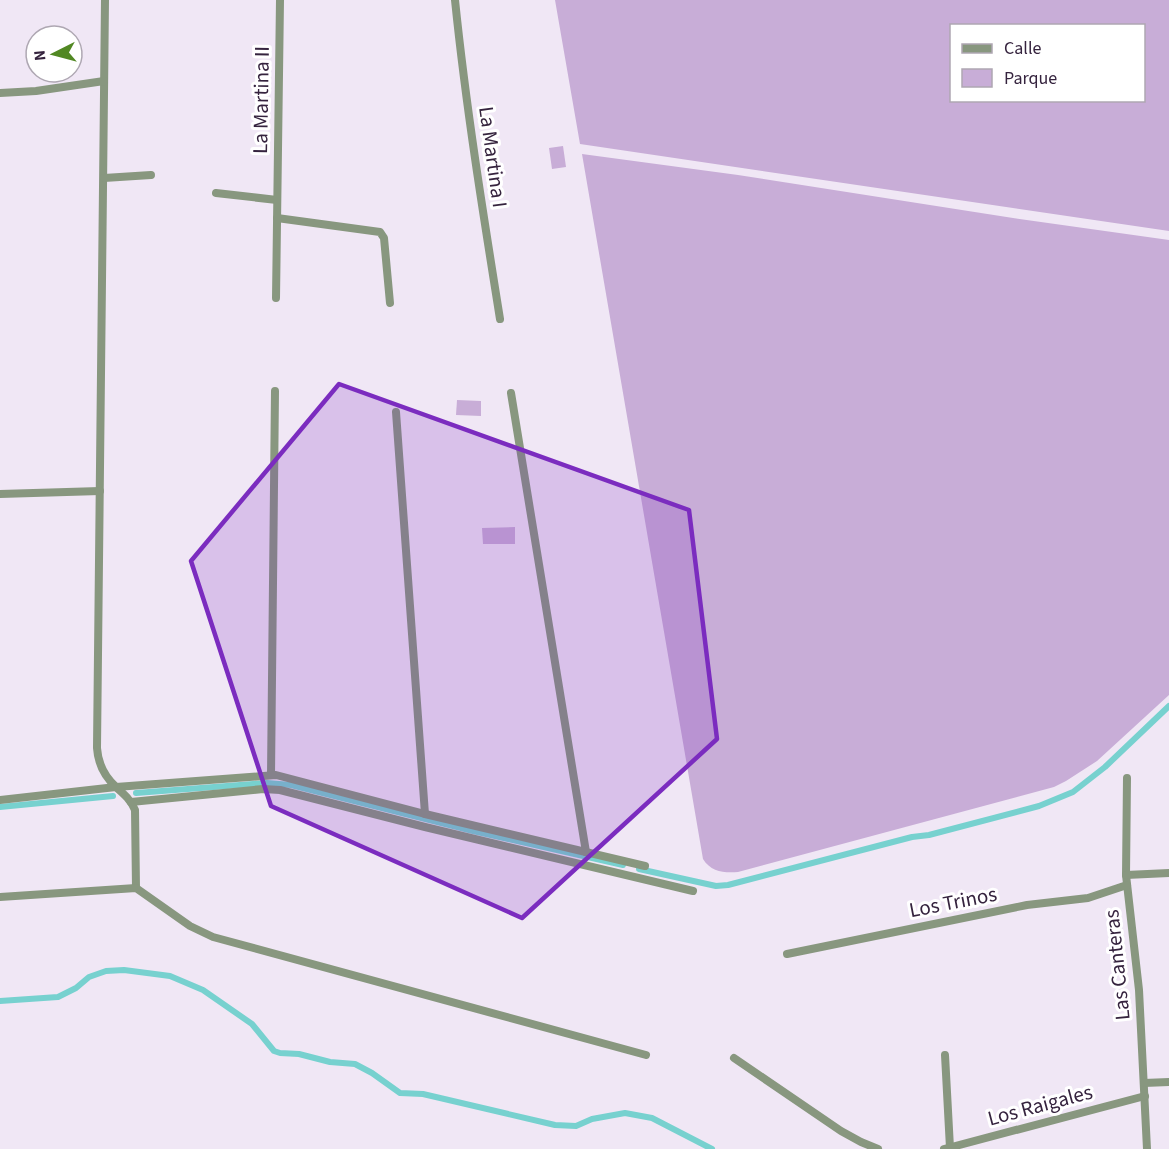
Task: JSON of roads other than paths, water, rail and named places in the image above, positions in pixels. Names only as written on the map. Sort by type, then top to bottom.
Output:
[{"type":"street","points":[[105,0],[97,748],[98,760],[102,769],[131,802],[135,813],[136,888]]},
{"type":"street","name":"La Martina II","points":[[276,298],[280,0]]},
{"type":"street","name":"La Martina I","points":[[454,0],[471,138],[500,319]]},
{"type":"street","points":[[0,93],[36,91],[104,81]]},
{"type":"street","points":[[104,178],[151,175]]},
{"type":"street","points":[[216,194],[277,200]]},
{"type":"street","points":[[277,218],[380,232],[384,238],[390,303]]},
{"type":"street","points":[[271,775],[275,390]]},
{"type":"street","points":[[511,393],[586,852]]},
{"type":"street","points":[[396,412],[425,814]]},
{"type":"street","points":[[0,494],[100,491]]},
{"type":"street","points":[[0,800],[116,787],[271,775],[287,777],[425,814],[645,866]]},
{"type":"street","name":"Las Canteras","points":[[1127,778],[1126,874],[1138,978],[1147,1149]]},
{"type":"street","points":[[131,802],[263,789],[280,790],[693,891]]},
{"type":"street","points":[[1126,874],[1169,873]]},
{"type":"street","name":"Los Trinos","points":[[787,954],[1027,905],[1088,898],[1127,885]]},
{"type":"street","points":[[0,897],[136,888],[190,926],[213,937],[646,1056]]},
{"type":"street","points":[[945,1055],[947,1148]]},
{"type":"street","points":[[734,1058],[841,1131],[861,1143],[878,1149]]},
{"type":"street","points":[[1144,1083],[1169,1082]]},
{"type":"street","name":"Los Raigales","points":[[947,1148],[1144,1096]]},
{"type":"waterway","points":[[639,869],[716,886],[728,885],[1039,806],[1073,792],[1105,767],[1169,706]]},
{"type":"waterway","points":[[136,793],[267,783],[291,785],[473,831],[623,865]]},
{"type":"waterway","points":[[0,807],[113,796]]},
{"type":"waterway","points":[[0,1001],[58,997],[76,988],[89,977],[106,971],[124,970],[170,976],[203,990],[252,1024],[274,1051],[299,1054],[330,1062],[355,1064],[400,1093],[423,1094],[555,1125],[576,1126],[592,1119],[625,1113],[652,1118],[712,1149]]}]
